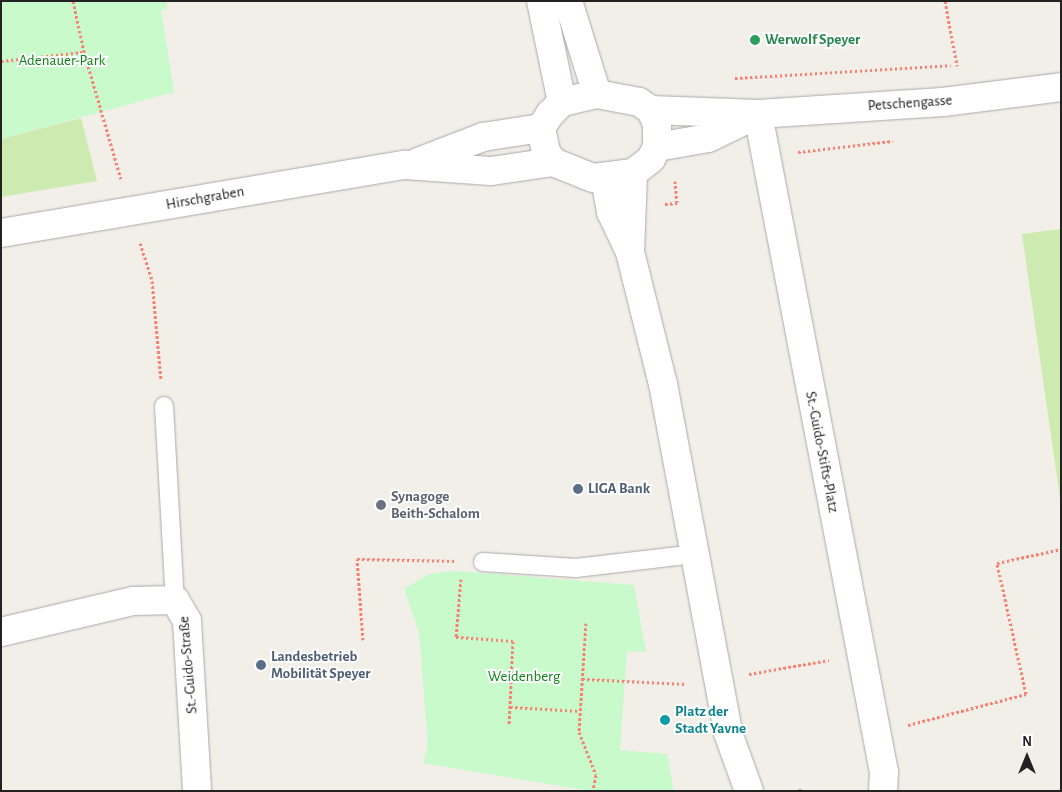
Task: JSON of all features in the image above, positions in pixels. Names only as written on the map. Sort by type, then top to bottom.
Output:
[{"type":"street","points":[[541,1],[562,102]]},
{"type":"street","points":[[568,1],[597,94]]},
{"type":"street","name":"Petschengasse","points":[[651,110],[758,114],[943,102],[1061,87]]},
{"type":"street","points":[[597,94],[629,98],[651,110],[658,124],[658,147],[652,159],[633,174],[605,178],[578,174],[553,162],[541,128],[562,102],[597,94]]},
{"type":"street","name":"Petschengasse","points":[[658,147],[708,138],[758,114]]},
{"type":"street","name":"St.-Guido-Stifts-Platz","points":[[758,114],[884,772],[883,791]]},
{"type":"street","name":"Hirschgraben","points":[[1,233],[409,165],[483,138],[541,128]]},
{"type":"street","name":"Hirschgraben","points":[[409,165],[490,171],[553,162]]},
{"type":"street","points":[[630,252],[633,174]]},
{"type":"street","points":[[605,178],[611,212],[630,252],[663,384],[728,733],[748,791]]},
{"type":"street","name":"St.-Guido-Straße","points":[[1,632],[133,601],[160,597],[175,600],[187,621],[197,791]]},
{"type":"lane","points":[[164,406],[175,600]]},
{"type":"lane","points":[[483,562],[576,568],[696,554]]},
{"type":"path","points":[[74,1],[84,52],[129,211]]},
{"type":"path","points":[[945,1],[957,66]]},
{"type":"path","points":[[1,61],[84,52]]},
{"type":"path","points":[[724,78],[966,65]]},
{"type":"path","points":[[142,249],[152,281],[164,406]]},
{"type":"path","points":[[901,727],[1026,694],[997,563],[1061,549]]},
{"type":"path","points":[[363,640],[357,559],[454,561]]},
{"type":"path","points":[[462,561],[462,566]]},
{"type":"path","points":[[462,572],[456,637],[513,641],[509,725]]},
{"type":"path","points":[[586,623],[579,732],[596,775],[593,791]]},
{"type":"path","points":[[582,678],[625,682]]},
{"type":"path","points":[[510,707],[580,712]]},
{"type":"green space","name":"Adenauer-Park","points":[[1,1],[166,1],[167,9],[161,10],[174,92],[1,139]]},
{"type":"green space","points":[[81,118],[97,181],[1,197],[1,139]]},
{"type":"green space","points":[[1061,229],[1061,505],[1022,234]]},
{"type":"green space","name":"Weidenberg","points":[[454,571],[634,585],[646,652],[627,651],[620,750],[667,754],[674,791],[590,791],[423,763],[428,746],[419,632],[404,589],[429,574]]},
{"type":"place","name":"Werwolf Speyer","points":[[755,40]]},
{"type":"place","name":"LIGA Bank","points":[[578,489]]},
{"type":"place","name":"Synagoge Beith-Schalom","points":[[381,505]]},
{"type":"place","name":"Landesbetrieb Mobilität Speyer","points":[[261,665]]},
{"type":"place","name":"Platz der Stadt Yavne","points":[[665,720]]}]
